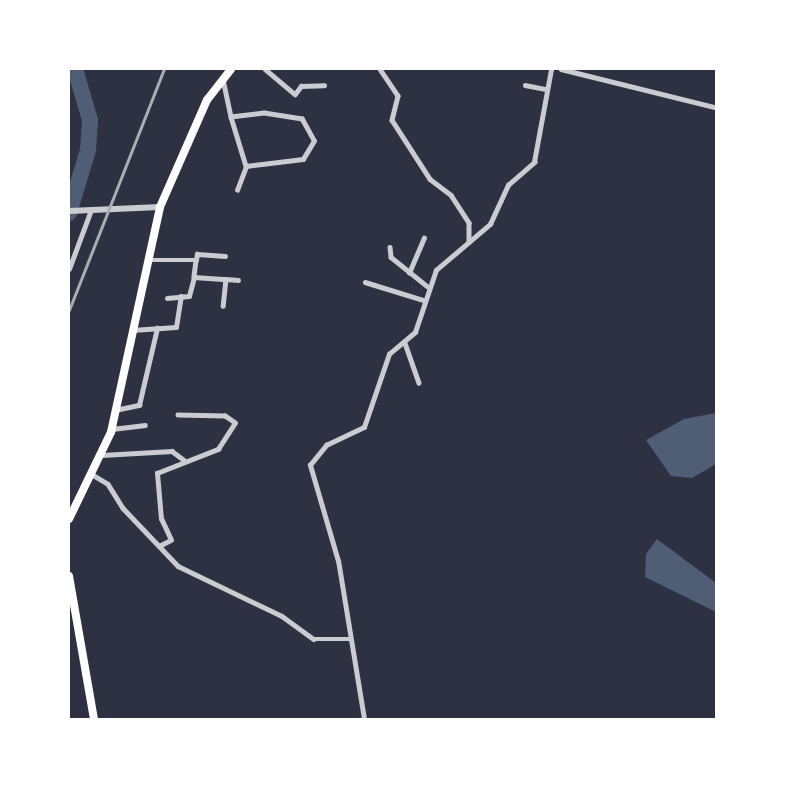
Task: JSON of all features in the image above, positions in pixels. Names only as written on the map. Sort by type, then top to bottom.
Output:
[{"type":"main road","points":[[69,519],[93,475],[111,429],[146,260],[160,207],[207,100],[231,69]]},
{"type":"main road","points":[[69,576],[94,719]]},
{"type":"street","points":[[265,69],[295,94],[301,86],[324,85]]},
{"type":"street","points":[[380,69],[398,96],[392,120],[430,179],[451,195],[470,224],[469,242]]},
{"type":"street","points":[[364,719],[349,639],[338,561],[310,465],[326,445],[364,427],[389,354],[405,343],[415,332],[427,286],[443,260],[490,224],[508,186],[534,162],[551,69]]},
{"type":"street","points":[[561,69],[714,107]]},
{"type":"street","points":[[223,79],[231,117],[246,166],[237,190]]},
{"type":"street","points":[[525,85],[546,89]]},
{"type":"street","points":[[231,117],[264,113],[302,118],[314,141],[303,159],[246,166]]},
{"type":"street","points":[[69,211],[160,207]]},
{"type":"street","points":[[69,270],[92,210]]},
{"type":"street","points":[[410,273],[424,238]]},
{"type":"street","points":[[390,247],[391,257],[427,286]]},
{"type":"street","points":[[166,298],[189,296],[197,254],[225,256]]},
{"type":"street","points":[[146,260],[196,260]]},
{"type":"street","points":[[194,277],[238,280]]},
{"type":"street","points":[[223,306],[226,279]]},
{"type":"street","points":[[365,282],[423,300]]},
{"type":"street","points":[[132,330],[180,324],[181,296]]},
{"type":"street","points":[[115,410],[139,405],[157,328]]},
{"type":"street","points":[[405,343],[419,382]]},
{"type":"street","points":[[159,546],[171,540],[161,519],[157,472],[218,449],[235,423],[225,416],[178,415]]},
{"type":"street","points":[[111,429],[145,425]]},
{"type":"street","points":[[102,455],[172,451],[184,460]]},
{"type":"street","points":[[93,475],[108,484],[178,566],[262,606],[314,639],[349,639]]},
{"type":"water","points":[[716,413],[716,464],[692,478],[671,476],[646,440],[684,419]]},
{"type":"water","points":[[657,539],[716,583],[716,612],[645,577],[646,554]]},
{"type":"waterway","points":[[69,213],[88,150],[90,120],[75,69]]},
{"type":"railway","points":[[69,310],[164,69]]}]
